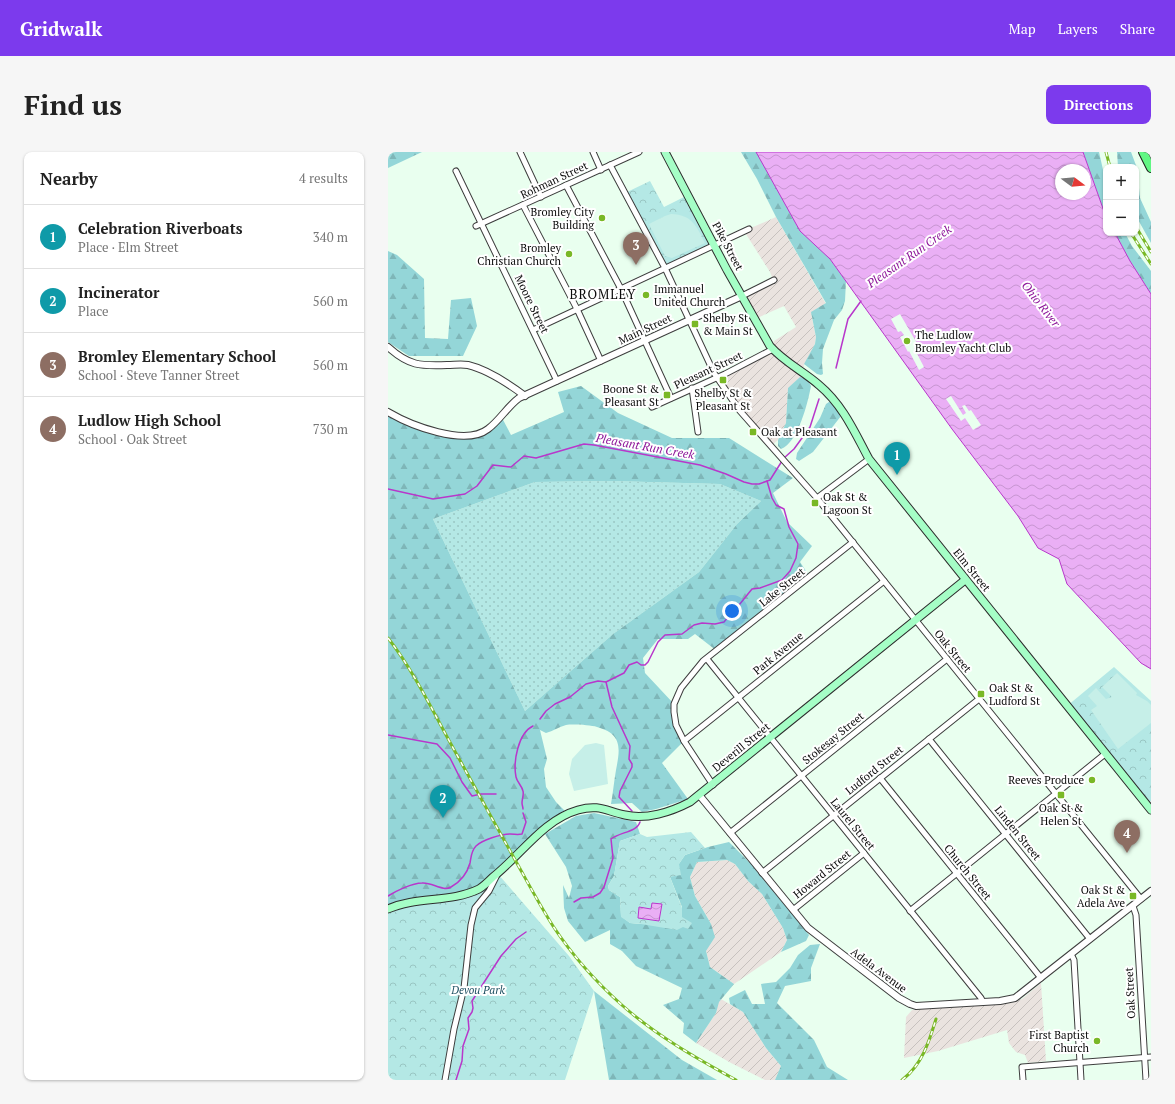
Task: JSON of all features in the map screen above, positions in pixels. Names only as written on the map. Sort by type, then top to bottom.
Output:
[{"type":"main road","name":"Pike Street","points":[[666,152],[714,245],[773,350]]},
{"type":"main road","points":[[1143,152],[1151,168]]},
{"type":"main road","name":"Elm Street","points":[[773,350],[827,392],[844,413],[869,459],[1151,810]]},
{"type":"main road","name":"Deverill Street","points":[[388,909],[401,904],[464,895],[480,888],[509,864],[546,828],[561,817],[578,810],[597,808],[635,816],[656,814],[690,802],[700,796],[770,737],[916,621],[965,580]]},
{"type":"street","points":[[520,152],[541,197]]},
{"type":"street","points":[[593,152],[601,170]]},
{"type":"street","name":"Rohman Street","points":[[476,226],[523,206],[639,152]]},
{"type":"street","name":"Oak Street","points":[[610,165],[665,268],[717,377],[746,418],[817,498],[1141,899]]},
{"type":"street","name":"Moore Street","points":[[456,171],[557,381]]},
{"type":"street","points":[[566,186],[621,289],[671,398]]},
{"type":"street","points":[[523,206],[577,309],[601,361]]},
{"type":"street","points":[[533,330],[749,229]]},
{"type":"street","name":"Main Street","points":[[388,412],[406,422],[453,435],[471,436],[487,430],[511,405],[525,396],[774,280]]},
{"type":"street","points":[[388,347],[395,354],[414,364],[430,366],[456,364],[476,367],[500,379],[525,396]]},
{"type":"street","name":"Pleasant Street","points":[[652,408],[773,350]]},
{"type":"street","points":[[692,388],[698,432]]},
{"type":"street","points":[[817,498],[869,459]]},
{"type":"street","name":"Lake Street","points":[[713,784],[684,741],[676,725],[674,704],[681,688],[698,667],[707,659],[853,542]]},
{"type":"street","name":"Park Avenue","points":[[684,741],[884,581]]},
{"type":"street","name":"Laurel Street","points":[[707,659],[983,1002]]},
{"type":"street","name":"Stokesay Street","points":[[730,833],[947,659]]},
{"type":"street","name":"Ludford Street","points":[[762,873],[979,699]]},
{"type":"street","name":"Linden Street","points":[[929,739],[1090,939]]},
{"type":"street","points":[[910,911],[1106,754]]},
{"type":"street","name":"Church Street","points":[[880,778],[1041,978]]},
{"type":"street","name":"Adela Avenue","points":[[700,796],[808,928],[906,1003],[922,1006],[1000,1001],[1015,998],[1151,891]]},
{"type":"street","name":"Howard Street","points":[[793,910],[864,853]]},
{"type":"street","points":[[445,1080],[454,1029],[464,988],[471,924],[475,908],[489,891],[498,874]]},
{"type":"street","name":"Oak Street","points":[[1133,906],[1136,915],[1146,1080]]},
{"type":"street","points":[[1071,954],[1074,960],[1081,1080]]},
{"type":"street","points":[[466,971],[473,971]]},
{"type":"street","points":[[1023,1080],[1022,1067],[1151,1057]]},
{"type":"shaded area","points":[[671,214],[684,216],[689,219],[696,226],[705,243],[672,258],[665,256],[649,224]]},
{"type":"shaded area","points":[[776,217],[826,304],[811,313],[816,337],[815,344],[801,371],[800,377],[788,389],[786,423],[778,440],[771,446],[717,377],[773,349],[774,341],[796,327],[784,306],[755,319],[742,296],[773,280],[770,272],[744,231]]},
{"type":"shaded area","points":[[1117,673],[1137,693],[1136,695],[1151,705],[1151,723],[1118,749],[1091,710],[1097,706],[1088,696],[1096,688],[1106,699],[1112,697],[1102,687]]},
{"type":"shaded area","points":[[596,743],[604,745],[608,784],[574,791],[569,774],[572,759],[585,745]]},
{"type":"shaded area","points":[[727,860],[735,864],[748,881],[762,894],[783,928],[787,940],[781,952],[734,984],[710,967],[706,951],[711,924],[695,896],[690,877],[697,862]]},
{"type":"shaded area","points":[[1041,983],[1046,1061],[1028,1063],[1025,1055],[1016,1052],[1009,1043],[1007,1030],[938,1051],[904,1058],[906,1017],[912,1010],[1011,1003],[1022,999]]},
{"type":"shaded area","points":[[721,999],[743,1012],[766,1048],[781,1066],[775,1080],[765,1080],[696,1043],[716,1013],[718,1002]]},
{"type":"green space","points":[[388,152],[422,152],[388,168]]},
{"type":"green space","points":[[741,152],[769,152],[830,259],[846,281],[845,301],[842,310],[834,320],[823,349],[823,374],[821,375],[817,374],[804,364],[815,344],[816,337],[811,312],[826,303],[776,217],[757,179]]},
{"type":"green space","points":[[1083,152],[1099,152],[1103,170],[1103,209],[1091,175],[1091,164],[1087,164]]},
{"type":"green space","points":[[1117,152],[1131,152],[1136,164],[1118,164]]},
{"type":"green space","points":[[650,181],[664,207],[688,195],[714,245],[665,268],[625,193]]},
{"type":"green space","points":[[1139,188],[1140,198],[1151,222],[1151,243],[1139,221]]},
{"type":"green space","points":[[1117,236],[1127,236],[1132,246],[1151,271],[1151,294],[1130,261]]},
{"type":"green space","points":[[388,251],[397,255],[424,279],[425,338],[448,339],[451,300],[471,298],[477,326],[463,356],[409,356],[388,342]]},
{"type":"green space","points":[[800,377],[807,379],[811,386],[807,402],[797,431],[787,445],[781,449],[778,446],[778,440],[786,423],[788,388]]},
{"type":"green space","points":[[581,386],[618,413],[672,438],[729,438],[793,478],[773,493],[787,522],[812,546],[800,562],[810,577],[717,651],[695,634],[688,639],[658,639],[643,658],[645,673],[674,704],[674,712],[684,741],[662,763],[688,799],[642,812],[632,803],[611,804],[619,749],[618,743],[612,734],[597,727],[582,725],[566,725],[546,733],[540,730],[547,759],[544,769],[546,787],[556,802],[568,814],[561,817],[480,888],[388,909],[388,411],[406,422],[453,435],[487,430],[501,416],[511,435],[564,412],[558,392]],"holes":[[[612,481],[720,484],[761,501],[737,524],[699,572],[613,634],[525,711],[433,519],[535,482]]]},
{"type":"green space","points":[[833,402],[841,416],[813,452],[799,461],[796,459],[797,453],[820,418],[826,404]]},
{"type":"green space","points":[[612,481],[720,484],[761,501],[737,524],[699,572],[613,634],[525,711],[433,519],[535,482]]},
{"type":"green space","points":[[1114,667],[1151,701],[1151,801],[1146,804],[1067,706]]},
{"type":"green space","points":[[594,813],[636,822],[640,834],[620,841],[614,876],[608,886],[609,890],[620,897],[621,916],[630,923],[641,924],[682,917],[682,907],[670,877],[685,855],[729,842],[752,865],[809,935],[806,941],[781,952],[787,940],[783,928],[762,894],[748,881],[735,864],[727,860],[697,862],[690,877],[695,896],[711,924],[715,937],[706,951],[710,967],[734,984],[719,1002],[716,1013],[696,1043],[683,1033],[684,1023],[663,1005],[679,999],[682,988],[636,966],[622,951],[610,944],[610,930],[585,942],[568,921],[564,908],[563,885],[569,898],[572,886],[566,867],[545,834],[576,816]]},
{"type":"green space","points":[[691,832],[705,848],[685,855],[679,864],[681,875],[670,877],[682,908],[682,917],[692,923],[688,929],[683,927],[677,930],[630,923],[621,917],[620,897],[609,890],[608,886],[614,876],[620,841],[640,834],[647,837]]},
{"type":"green space","name":"Devou Park","points":[[498,874],[569,956],[594,991],[565,1080],[388,1080],[388,909],[464,895]]},
{"type":"green space","points":[[820,944],[811,968],[811,981],[785,986],[777,1003],[814,1040],[827,1067],[848,1080],[775,1080],[781,1066],[766,1048],[743,1012],[730,1004],[729,998],[745,990],[752,1004],[765,1004],[761,984],[776,982],[790,968],[798,955],[810,945]]},
{"type":"green space","points":[[594,991],[682,1060],[717,1080],[609,1080]]},
{"type":"water","name":"Ohio River","points":[[756,152],[1083,152],[1087,164],[1055,164],[1055,200],[1091,200],[1091,175],[1103,209],[1103,236],[1117,236],[1130,261],[1151,294],[1151,669],[1141,663],[1067,584],[1059,559],[1038,548],[1018,516],[952,429],[830,259],[800,231]]},
{"type":"water","points":[[652,903],[662,904],[659,921],[638,918],[639,907],[651,909]]},
{"type":"pier","points":[[900,314],[918,345],[914,348],[924,367],[919,370],[900,337],[904,335],[901,331],[898,332],[891,319]]},
{"type":"pier","points":[[951,396],[963,415],[966,413],[962,406],[965,405],[969,411],[971,410],[981,425],[973,430],[965,418],[961,421],[946,399]]},
{"type":"waterway","name":"Pleasant Run Creek","points":[[836,368],[848,319],[861,301]]},
{"type":"waterway","name":"Pleasant Run Creek","points":[[784,458],[794,449],[810,427],[819,399]]},
{"type":"waterway","name":"Pleasant Run Creek","points":[[388,489],[433,499],[465,494],[477,486],[493,465],[511,467],[524,456],[536,458],[584,444],[700,465],[752,484],[759,484],[770,480],[782,461]]},
{"type":"waterway","points":[[540,719],[546,711],[555,704],[570,697],[586,684],[598,681],[606,682],[624,673],[629,665],[637,662],[641,665],[645,665],[658,642],[665,635],[682,634],[694,625],[702,623],[715,624],[724,622],[728,617],[729,611],[735,610],[752,589],[760,588],[782,580],[790,571],[796,558],[798,544],[789,527],[784,509],[776,505],[772,498],[767,481]]},
{"type":"waterway","points":[[606,682],[612,707],[630,746],[629,759],[632,767],[620,791],[619,797],[632,811]]},
{"type":"waterway","points":[[523,809],[523,791],[522,787],[517,781],[515,764],[520,741],[533,726]]},
{"type":"waterway","points":[[388,735],[437,744],[450,758],[462,782],[472,796],[481,794],[496,794]]},
{"type":"waterway","points":[[388,896],[418,883],[426,883],[441,888],[451,887],[465,874],[469,867],[473,850],[476,846],[487,840],[502,835],[522,834],[526,822],[523,813]]},
{"type":"waterway","points":[[574,902],[581,898],[593,897],[600,893],[604,887],[613,858],[611,839],[632,830],[640,822]]},
{"type":"waterway","points":[[456,1080],[462,1061],[463,1046],[469,1029],[468,1018],[473,1008],[472,1001],[501,956],[516,939],[526,932]]},
{"type":"railway","points":[[1106,152],[1109,164]]},
{"type":"railway","points":[[1139,232],[1151,252]]},
{"type":"railway","points":[[1133,236],[1151,264]]},
{"type":"railway","points":[[388,638],[408,666],[538,901],[568,948],[604,988],[636,1017],[677,1046],[736,1080]]},
{"type":"railway","points":[[902,1080],[920,1060],[936,1019]]},
{"type":"place","name":"Bromley City Building","points":[[602,218]]},
{"type":"place","name":"Bromley Christian Church","points":[[569,254]]},
{"type":"place","name":"Bromley Elementary School","points":[[636,265]]},
{"type":"place","name":"Immanuel United Church","points":[[646,295]]},
{"type":"place","name":"Shelby St & Main St","points":[[695,324]]},
{"type":"place","name":"The Ludlow Bromley Yacht Club","points":[[907,341]]},
{"type":"place","name":"Shelby St & Pleasant St","points":[[723,380]]},
{"type":"place","name":"Boone St & Pleasant St","points":[[667,395]]},
{"type":"place","name":"Oak at Pleasant","points":[[753,432]]},
{"type":"place","name":"Celebration Riverboats","points":[[897,475]]},
{"type":"place","name":"Oak St & Lagoon St","points":[[815,503]]},
{"type":"place","name":"Oak St & Ludford St","points":[[981,694]]},
{"type":"place","name":"Reeves Produce","points":[[1092,780]]},
{"type":"place","name":"Oak St & Helen St","points":[[1061,795]]},
{"type":"place","name":"Incinerator","points":[[443,818]]},
{"type":"place","name":"Ludlow High School","points":[[1127,853]]},
{"type":"place","name":"Oak St & Adela Ave","points":[[1133,896]]},
{"type":"place","name":"First Baptist Church","points":[[1097,1041]]},
{"type":"district","name":"BROMLEY","points":[[603,294]]}]
